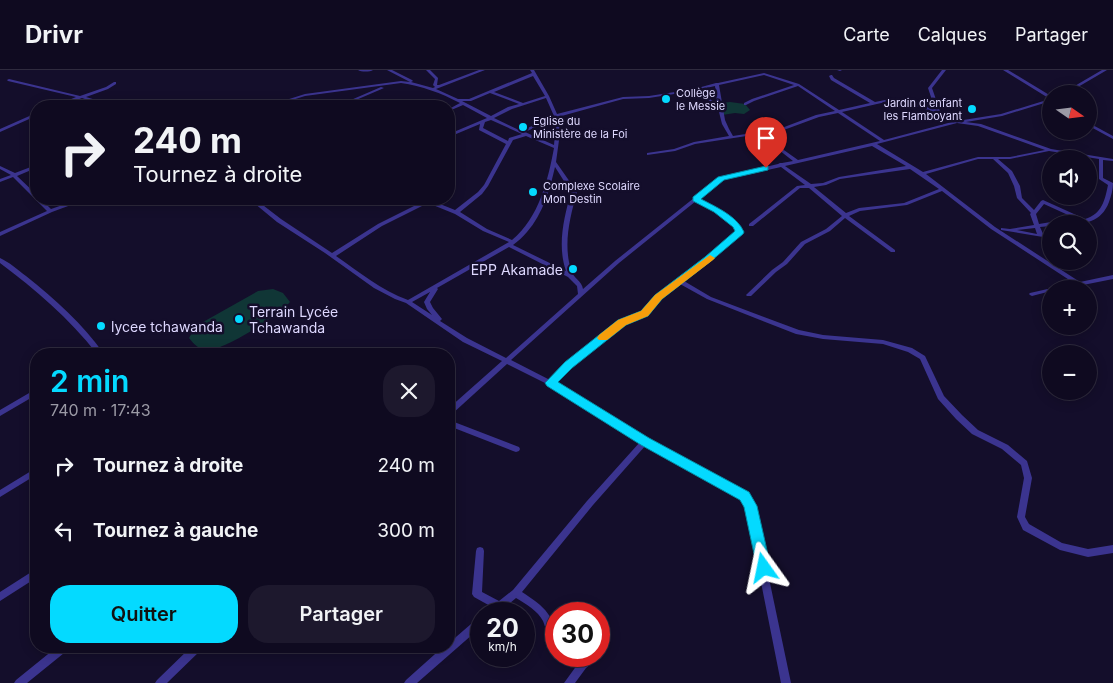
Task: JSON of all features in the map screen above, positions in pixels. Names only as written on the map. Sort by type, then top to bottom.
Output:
[{"type":"street","points":[[360,70],[371,70]]},
{"type":"street","points":[[389,70],[524,133],[556,144]]},
{"type":"street","points":[[428,70],[434,74],[437,79],[435,85],[439,87]]},
{"type":"street","points":[[433,89],[483,70]]},
{"type":"street","points":[[938,112],[930,88],[944,70]]},
{"type":"street","points":[[1005,70],[1042,93]]},
{"type":"street","points":[[1079,85],[1105,70]]},
{"type":"street","points":[[408,302],[511,243],[523,234],[534,218],[546,191],[556,144],[558,123],[533,72],[455,107]]},
{"type":"street","points":[[457,213],[459,208],[474,198],[486,185],[511,139],[556,116],[632,97],[649,97],[694,90],[764,74],[798,85],[883,141]]},
{"type":"street","points":[[831,76],[832,79],[873,103]]},
{"type":"street","points":[[9,80],[70,94],[87,100]]},
{"type":"street","points":[[289,100],[305,95],[401,82],[414,83]]},
{"type":"street","points":[[74,100],[115,83]]},
{"type":"street","points":[[353,100],[389,84]]},
{"type":"street","points":[[716,84],[728,133],[731,136]]},
{"type":"street","points":[[745,104],[798,85]]},
{"type":"street","points":[[694,90],[721,108]]},
{"type":"street","points":[[491,92],[521,103]]},
{"type":"street","points":[[455,134],[521,103],[546,97]]},
{"type":"street","points":[[463,103],[470,100]]},
{"type":"street","points":[[649,154],[675,150],[694,143],[753,134],[766,129],[778,130],[818,116],[890,100],[903,101],[938,112],[956,122],[979,125],[1050,150]]},
{"type":"street","points":[[455,407],[580,294],[721,179],[873,144],[956,122],[1002,115],[1042,102]]},
{"type":"street","points":[[0,131],[30,118]]},
{"type":"street","points":[[481,129],[483,122]]},
{"type":"street","points":[[466,129],[481,129],[508,143]]},
{"type":"street","points":[[1098,129],[1113,138]]},
{"type":"street","points":[[778,130],[772,143],[796,161]]},
{"type":"street","points":[[873,144],[922,174],[993,228],[1075,280]]},
{"type":"street","points":[[922,174],[934,172],[964,160],[985,157],[1010,158],[1042,152]]},
{"type":"street","points":[[992,157],[1010,172],[1017,186],[1020,198],[1034,213]]},
{"type":"street","points":[[1097,157],[1113,160]]},
{"type":"street","points":[[1096,215],[1102,212],[1107,205],[1112,185],[1101,179],[1101,158]]},
{"type":"street","points":[[553,161],[574,192],[568,211],[564,236],[564,261],[570,276]]},
{"type":"street","points":[[780,164],[893,251]]},
{"type":"street","points":[[0,167],[14,174],[30,187]]},
{"type":"street","points":[[751,225],[799,186],[824,184],[839,178],[910,167]]},
{"type":"street","points":[[0,181],[30,168]]},
{"type":"street","points":[[749,295],[785,263],[803,243],[828,230],[846,214],[859,210],[905,204],[941,190]]},
{"type":"street","points":[[551,383],[568,365],[622,322],[645,314],[654,301],[740,232],[737,226],[717,210],[696,199]]},
{"type":"street","points":[[993,228],[1041,236],[1034,219],[1034,213],[1043,202],[1072,215]]},
{"type":"street","points":[[1107,205],[1113,202]]},
{"type":"street","points":[[44,205],[50,211]]},
{"type":"street","points":[[0,234],[67,205]]},
{"type":"street","points":[[259,205],[281,223],[332,256],[376,288],[408,302],[465,340],[505,362],[551,383],[645,441],[744,496],[748,501],[786,683]]},
{"type":"street","points":[[332,256],[380,225],[417,205]]},
{"type":"street","points":[[438,205],[457,213],[570,276],[580,285],[580,294]]},
{"type":"street","points":[[1003,229],[1042,225]]},
{"type":"street","points":[[0,260],[60,306],[84,330],[86,337],[95,348]]},
{"type":"street","points":[[1092,280],[1113,277]]},
{"type":"street","points":[[680,281],[709,298],[798,332],[824,337],[883,342],[910,350],[923,358],[941,397],[959,417],[975,432],[1005,447],[1024,463],[1028,478],[1021,517],[1026,527],[1060,546],[1088,553],[1113,549]]},
{"type":"street","points":[[441,284],[427,302],[442,324]]},
{"type":"street","points":[[1032,294],[1042,292]]},
{"type":"street","points":[[0,413],[30,396]]},
{"type":"street","points":[[455,426],[516,449]]},
{"type":"street","points":[[504,602],[516,593],[590,503],[645,441]]},
{"type":"street","points":[[0,494],[30,475]]},
{"type":"street","points":[[480,550],[478,594],[492,602]]},
{"type":"street","points":[[0,597],[30,577]]},
{"type":"street","points":[[516,593],[545,617]]},
{"type":"street","points":[[455,643],[470,630]]},
{"type":"street","points":[[20,683],[57,653]]},
{"type":"street","points":[[160,683],[192,653]]},
{"type":"street","points":[[409,683],[444,653]]},
{"type":"street","points":[[569,683],[581,667]]},
{"type":"green space","points":[[719,103],[745,104],[750,110],[744,114],[722,115]]},
{"type":"green space","name":"Terrain Lycée Tchawanda","points":[[273,289],[283,293],[290,302],[251,331],[218,348],[199,348],[189,338],[196,326],[258,291]]},
{"type":"slow traffic","points":[[603,338],[622,322],[645,314],[654,301],[710,258]]},
{"type":"place","name":"Collège le Messie","points":[[666,99]]},
{"type":"place","name":"Jardin d'enfant les Flamboyant","points":[[972,109]]},
{"type":"place","name":"Eglise du Ministère de la Foi","points":[[523,127]]},
{"type":"place","name":"Complexe Scolaire Mon Destin","points":[[533,192]]},
{"type":"place","name":"EPP Akamade","points":[[573,269]]},
{"type":"place","name":"Terrain Lycée Tchawanda","points":[[239,319]]},
{"type":"place","name":"lycee tchawanda","points":[[101,326]]},
{"type":"route","points":[[764,568],[750,506],[744,496],[645,441],[551,383],[568,365],[622,322],[645,314],[654,301],[740,232],[737,226],[717,210],[696,199],[721,179],[766,168]]}]
